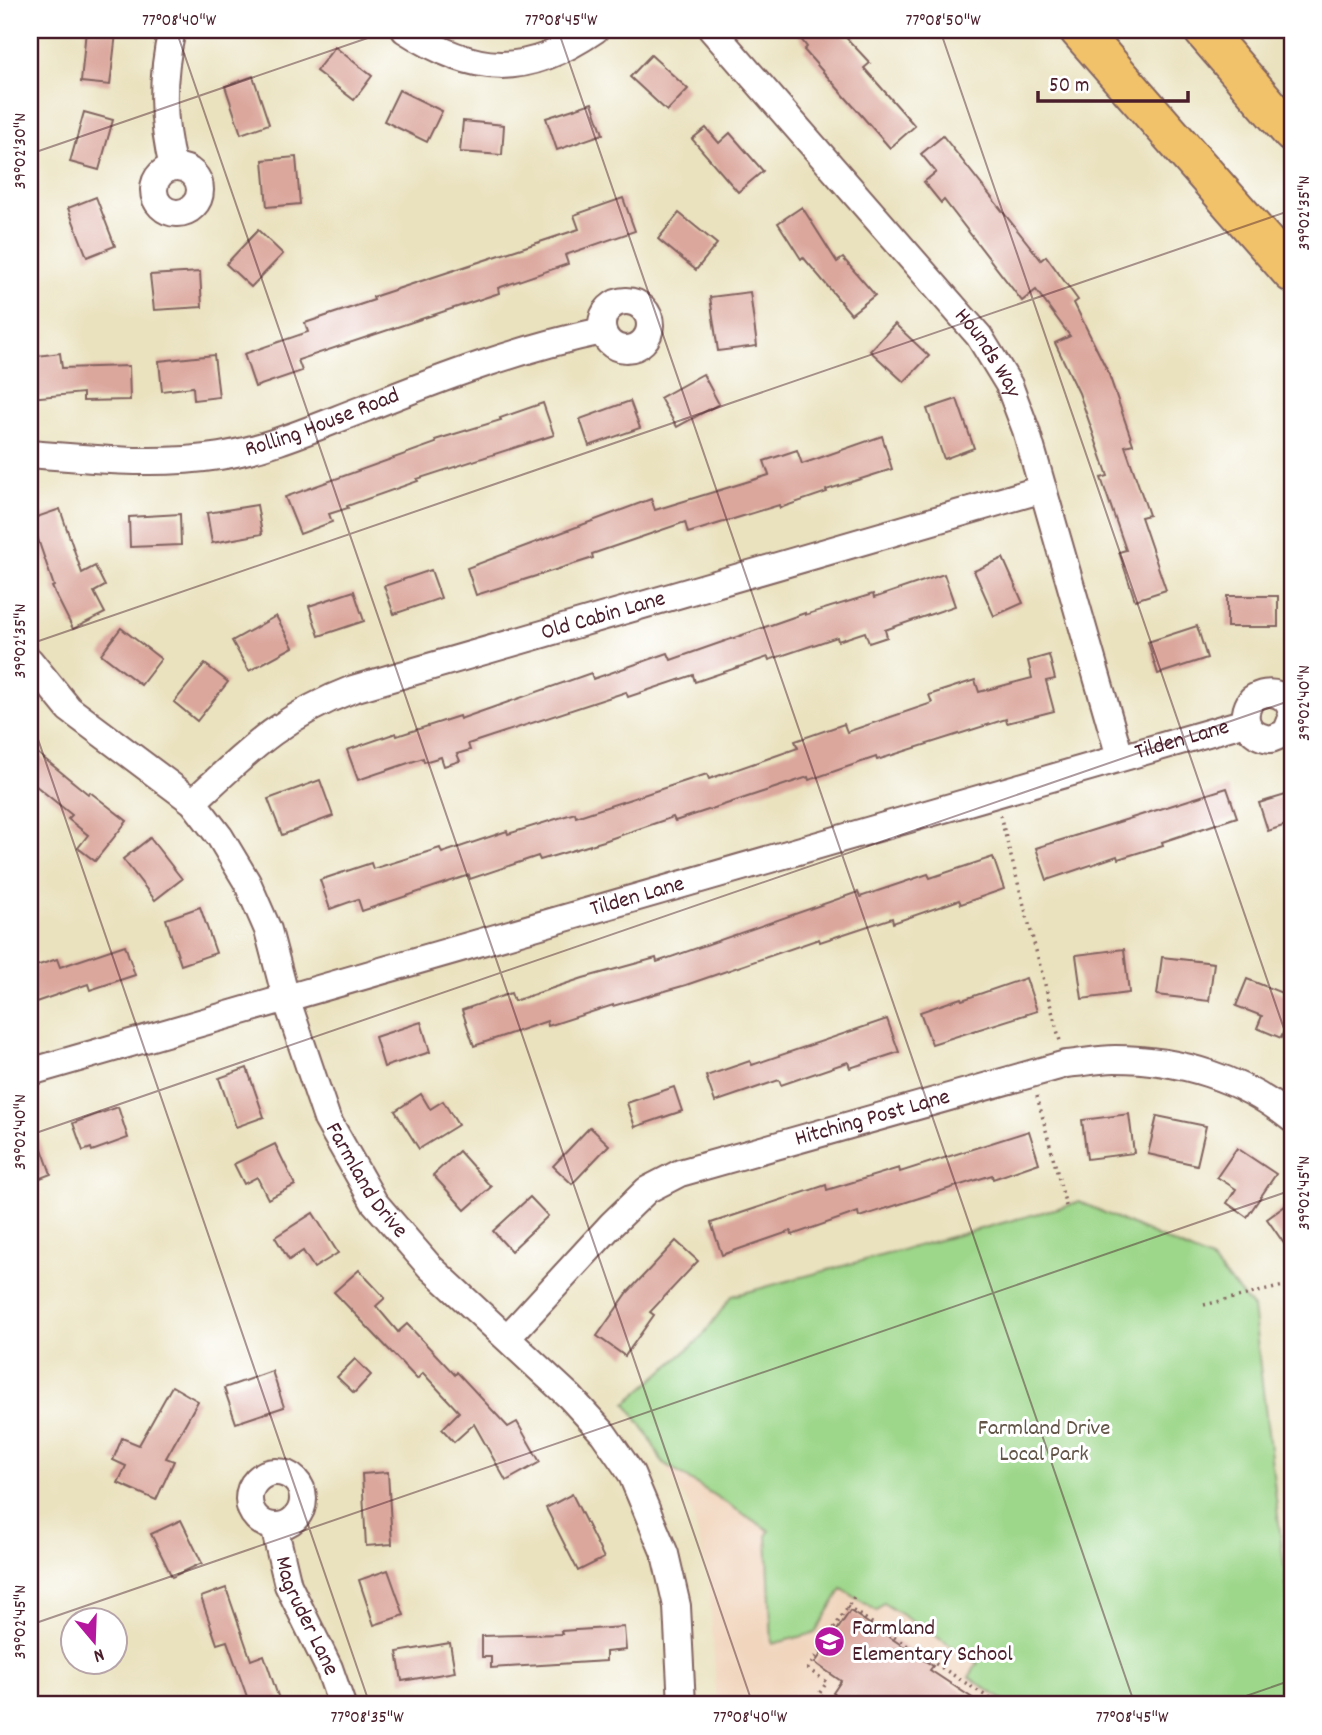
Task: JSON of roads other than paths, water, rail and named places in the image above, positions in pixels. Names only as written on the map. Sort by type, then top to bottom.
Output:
[{"type":"highway","points":[[1079,30],[1292,272]]},
{"type":"highway","points":[[1203,30],[1292,133]]},
{"type":"street","points":[[172,30],[166,59],[163,112],[173,167]]},
{"type":"street","points":[[405,30],[457,58],[482,65],[499,66],[541,59],[564,50],[595,30]]},
{"type":"street","name":"Hounds Way","points":[[712,30],[979,336],[1009,385],[1026,430],[1120,757]]},
{"type":"street","name":"Rolling House Road","points":[[30,453],[129,462],[222,456],[264,446],[470,367],[603,331]]},
{"type":"street","name":"Old Cabin Lane","points":[[193,802],[262,738],[312,706],[353,689],[1043,489]]},
{"type":"street","name":"Farmland Drive","points":[[30,661],[69,709],[193,802],[220,837],[259,906],[286,998],[327,1119],[374,1202],[430,1267],[570,1397],[603,1433],[631,1473],[665,1554],[677,1606],[682,1705]]},
{"type":"street","name":"Tilden Lane","points":[[1267,692],[1282,696],[1288,702],[1292,717],[1286,733],[1271,740],[1255,735],[1246,722],[1247,706],[1259,694],[1267,692]]},
{"type":"street","name":"Tilden Lane","points":[[30,1072],[1246,722]]},
{"type":"street","name":"Hitching Post Lane","points":[[507,1339],[612,1224],[647,1190],[665,1180],[680,1173],[1066,1063],[1125,1059],[1166,1062],[1227,1080],[1252,1092],[1292,1119]]},
{"type":"street","name":"Magruder Lane","points":[[274,1526],[288,1586],[329,1668],[342,1705]]},
{"type":"place","name":"Farmland Elementary School","points":[[829,1642]]},
{"type":"park label","name":"Farmland Drive Local Park","points":[[1044,1442]]}]
